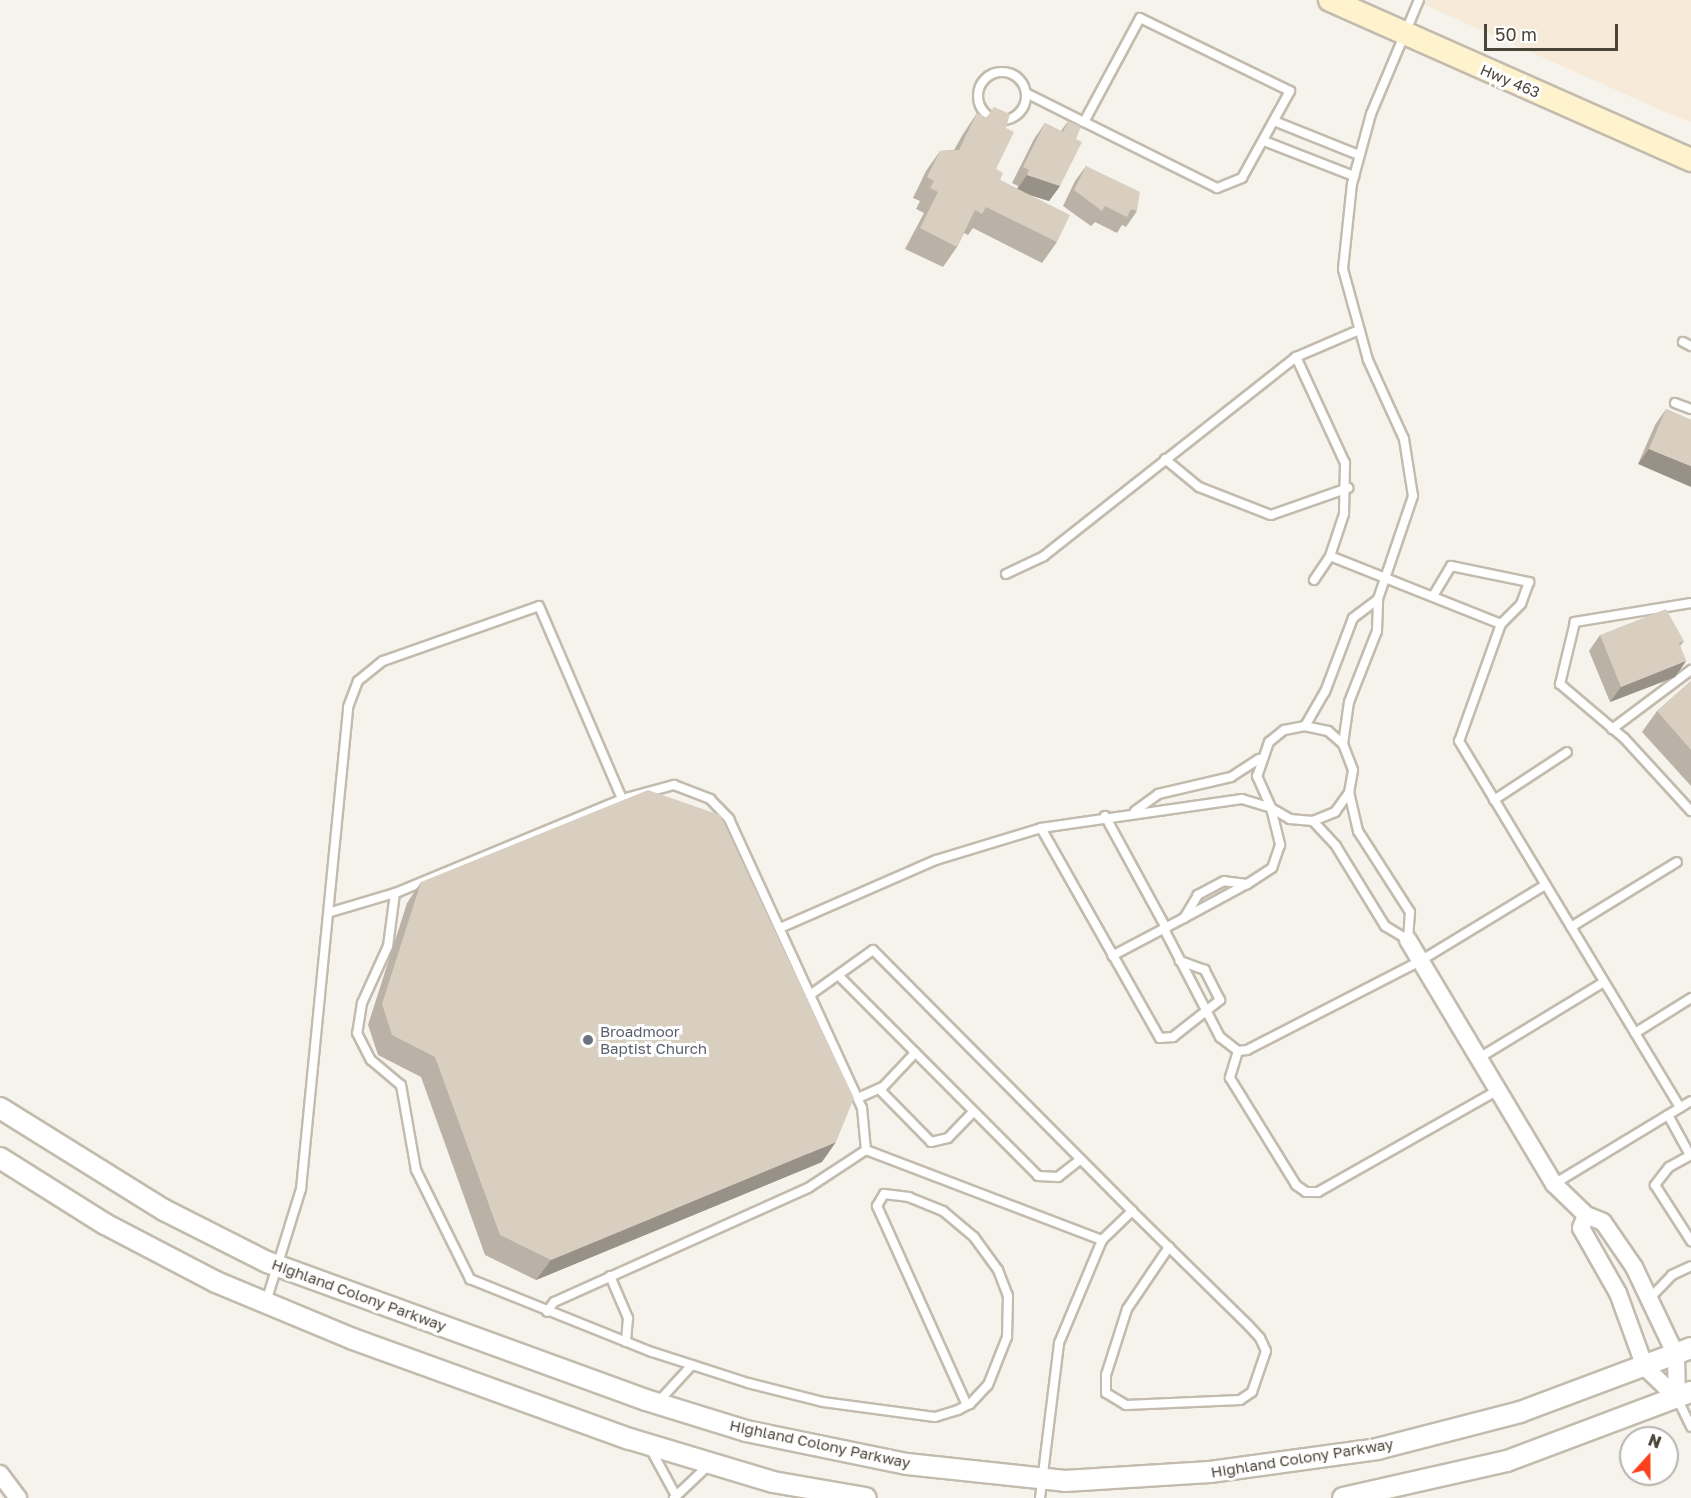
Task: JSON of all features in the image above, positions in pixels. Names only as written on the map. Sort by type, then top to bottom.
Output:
[{"type":"main road","name":"Hwy 463","points":[[1330,0],[1404,35],[1691,160]]},
{"type":"street","points":[[1408,940],[1554,1184],[1586,1215],[1603,1222],[1614,1236],[1683,1352],[1684,1395]]},
{"type":"street","name":"Highland Colony Parkway","points":[[0,1108],[164,1210],[280,1266],[647,1400],[746,1431],[1041,1489],[1210,1472],[1377,1449],[1520,1412],[1683,1352]]},
{"type":"street","points":[[0,1158],[105,1224],[266,1302],[648,1445],[711,1463],[866,1498]]},
{"type":"street","points":[[1586,1215],[1581,1228],[1618,1293],[1645,1367],[1684,1395]]},
{"type":"street","points":[[1343,1498],[1507,1461],[1684,1395]]},
{"type":"street","points":[[0,1474],[18,1498]]},
{"type":"lane","points":[[1343,744],[1349,702],[1377,630],[1378,599],[1413,496],[1404,439],[1359,330],[1343,269],[1354,176],[1359,155],[1419,0]]},
{"type":"lane","points":[[1026,93],[1020,112],[1004,119],[988,114],[979,100],[982,84],[999,72],[1020,80],[1026,93],[1084,122],[1217,188],[1242,178],[1290,91],[1140,18],[1084,122]]},
{"type":"lane","points":[[1274,122],[1359,155]]},
{"type":"lane","points":[[1264,141],[1354,176]]},
{"type":"lane","points":[[1006,574],[1044,556],[1296,357],[1327,339],[1359,330]]},
{"type":"lane","points":[[1296,357],[1345,463],[1348,488],[1330,556],[1314,580]]},
{"type":"lane","points":[[1675,403],[1691,410]]},
{"type":"lane","points":[[1164,459],[1199,487],[1271,515],[1348,488]]},
{"type":"lane","points":[[1330,556],[1501,624]]},
{"type":"lane","points":[[1433,596],[1451,566],[1528,582],[1521,604],[1501,624],[1459,741],[1680,1107]]},
{"type":"lane","points":[[1305,726],[1325,692],[1353,618],[1378,599]]},
{"type":"lane","points":[[1691,603],[1663,603],[1575,622],[1560,684],[1612,729],[1691,811]]},
{"type":"lane","points":[[266,1302],[280,1266],[301,1189],[331,912],[348,707],[366,669],[539,606],[622,799]]},
{"type":"lane","points":[[1612,729],[1691,670]]},
{"type":"lane","points":[[1135,811],[1158,794],[1231,777],[1259,759],[1284,730],[1305,726],[1328,731],[1343,744],[1353,770],[1349,793],[1358,831],[1410,912],[1408,940],[1385,926],[1336,846],[1313,821]]},
{"type":"lane","points":[[1494,800],[1567,752]]},
{"type":"lane","points":[[1112,956],[1267,873],[1279,854],[1271,808],[1259,789],[1259,759]]},
{"type":"lane","points":[[331,912],[394,893],[622,799],[674,785],[722,808],[858,1098],[866,1118],[866,1150]]},
{"type":"lane","points":[[780,928],[936,860],[1041,828],[1135,811],[1157,813],[1242,799],[1271,808],[1290,819],[1313,821],[1335,812],[1349,793]]},
{"type":"lane","points":[[1105,816],[1220,1037],[1238,1051]]},
{"type":"lane","points":[[1041,828],[1160,1038],[1173,1036],[1208,1015],[1219,994],[1205,970],[1180,961]]},
{"type":"lane","points":[[1571,927],[1677,862]]},
{"type":"lane","points":[[1184,918],[1198,895],[1224,881],[1247,884]]},
{"type":"lane","points":[[1498,1090],[1318,1192],[1306,1192],[1296,1185],[1230,1078],[1238,1051],[1420,961],[1545,885]]},
{"type":"lane","points":[[394,893],[388,946],[359,1014],[360,1043],[400,1085],[410,1152],[464,1272],[484,1288],[692,1365],[823,1402],[906,1415],[935,1417],[967,1405],[988,1385],[1002,1357],[1009,1311],[1005,1281],[974,1237],[943,1211],[909,1197],[884,1194],[877,1206],[967,1405]]},
{"type":"lane","points":[[810,995],[873,950],[1169,1247],[1265,1346],[1245,1399],[1126,1405],[1106,1393],[1106,1375],[1127,1309],[1169,1247]]},
{"type":"lane","points":[[839,976],[1038,1176],[1058,1177],[1081,1159]]},
{"type":"lane","points":[[1479,1058],[1604,982]]},
{"type":"lane","points":[[1635,1033],[1691,998]]},
{"type":"lane","points":[[858,1098],[879,1089],[915,1053]]},
{"type":"lane","points":[[879,1089],[931,1142],[948,1138],[973,1112]]},
{"type":"lane","points":[[1554,1184],[1691,1101]]},
{"type":"lane","points":[[1668,1115],[1691,1155],[1669,1167],[1655,1185],[1691,1241]]},
{"type":"lane","points":[[547,1312],[554,1302],[808,1188],[866,1150]]},
{"type":"lane","points":[[866,1150],[1102,1240]]},
{"type":"lane","points":[[1041,1489],[1059,1343],[1102,1240],[1132,1210]]},
{"type":"lane","points":[[1650,1298],[1672,1275],[1691,1266]]},
{"type":"lane","points":[[610,1276],[628,1318],[626,1342]]},
{"type":"lane","points":[[647,1400],[660,1401],[671,1394],[692,1365]]},
{"type":"lane","points":[[1684,1395],[1691,1427]]},
{"type":"lane","points":[[648,1445],[674,1496],[711,1463]]},
{"type":"shaded area","points":[[1414,0],[1691,0],[1691,122],[1672,115]]},
{"type":"building","points":[[994,107],[1010,114],[1006,128],[1014,132],[996,169],[1003,173],[1000,180],[1070,215],[1057,242],[986,207],[982,214],[975,210],[957,247],[920,228],[938,192],[930,188],[934,181],[927,177],[940,151],[959,150],[977,113],[986,118]]},
{"type":"building","points":[[1068,121],[1081,127],[1076,139],[1082,142],[1060,186],[1027,175],[1029,170],[1023,167],[1045,123],[1063,132]]},
{"type":"building","points":[[1086,166],[1140,192],[1137,211],[1131,209],[1127,217],[1105,206],[1102,211],[1074,190]]},
{"type":"building","points":[[1666,409],[1691,420],[1691,466],[1649,449]]},
{"type":"building","points":[[1666,609],[1684,641],[1679,643],[1686,661],[1621,687],[1600,635]]},
{"type":"building","points":[[1691,681],[1691,750],[1657,711]]},
{"type":"building","name":"Broadmoor Baptist Church","points":[[648,790],[720,815],[854,1098],[836,1142],[551,1260],[500,1235],[435,1057],[392,1035],[382,1004],[421,882]]},
{"type":"place","name":"Broadmoor Baptist Church","points":[[588,1040]]}]
